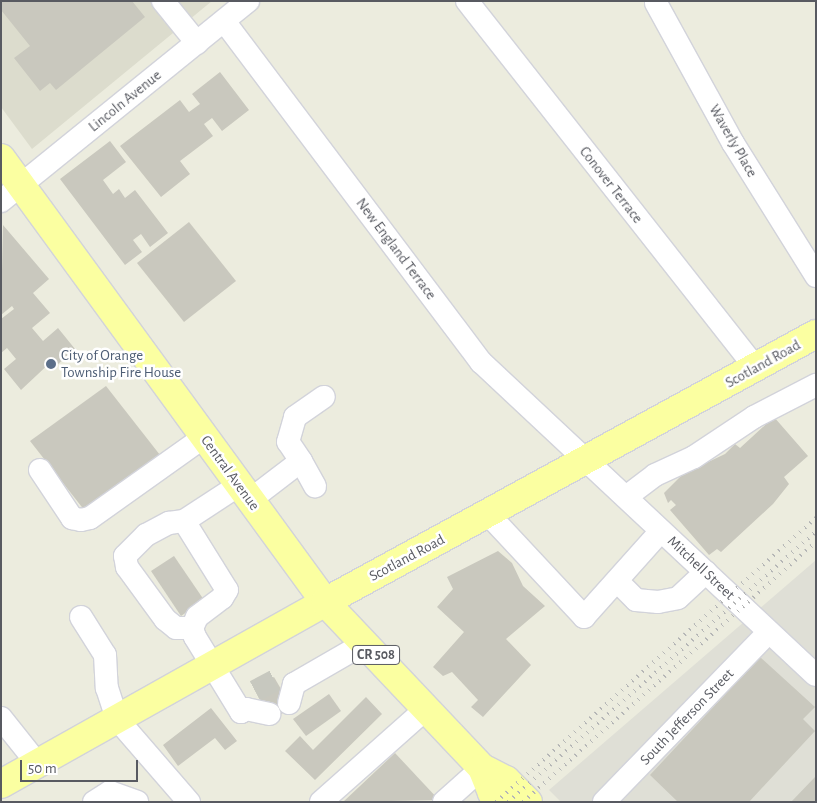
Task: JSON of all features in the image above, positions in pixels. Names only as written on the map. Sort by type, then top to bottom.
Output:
[{"type":"main road","name":"Central Avenue","points":[[1,158],[11,193],[204,437],[325,602],[482,768],[492,793],[500,802]]},
{"type":"main road","name":"Scotland Road","points":[[1,784],[325,602],[587,461],[816,334]]},
{"type":"main road","name":"Central Avenue","points":[[482,768],[506,780],[528,802]]},
{"type":"street","points":[[163,1],[196,43]]},
{"type":"street","name":"Lincoln Avenue","points":[[11,193],[248,1]]},
{"type":"street","name":"Conover Terrace","points":[[467,1],[756,368]]},
{"type":"street","name":"Waverly Place","points":[[656,3],[733,143],[816,276]]},
{"type":"street","name":"New England Terrace","points":[[224,21],[481,362],[587,461]]},
{"type":"street","points":[[626,498],[655,475],[694,456],[754,417],[816,385]]},
{"type":"street","points":[[315,486],[288,442],[295,418],[324,397]]},
{"type":"street","points":[[40,470],[72,518],[81,520],[90,518],[204,437]]},
{"type":"street","points":[[192,628],[176,628],[165,619],[127,567],[126,556],[146,536],[169,523],[184,521],[244,492],[300,461]]},
{"type":"street","name":"Mitchell Street","points":[[587,461],[816,675]]},
{"type":"street","points":[[488,514],[584,618],[661,531]]},
{"type":"street","points":[[184,521],[227,590],[222,598],[197,617],[192,628]]},
{"type":"street","points":[[617,581],[636,600],[658,602],[678,598],[706,572]]},
{"type":"street","points":[[81,618],[104,655],[106,688],[117,719],[189,802]]},
{"type":"street","points":[[192,628],[211,666],[241,712],[365,643]]},
{"type":"street","name":"South Jefferson Street","points":[[604,802],[769,632]]},
{"type":"street","points":[[321,802],[427,708]]},
{"type":"street","points":[[1,718],[38,763]]},
{"type":"street","points":[[444,802],[482,768]]},
{"type":"street","points":[[94,802],[110,792],[137,802]]},
{"type":"shaded area","points":[[1,1],[212,1],[32,149],[1,107]]},
{"type":"shaded area","points":[[816,560],[816,802],[561,802],[549,790]]},
{"type":"building","points":[[1,1],[132,1],[145,17],[56,90],[50,83],[40,91],[14,58],[30,46],[1,10]]},
{"type":"building","points":[[220,72],[249,110],[222,131],[212,118],[204,124],[213,136],[180,161],[190,174],[161,197],[120,146],[180,100],[189,112],[200,104],[192,94]]},
{"type":"building","points":[[110,141],[126,162],[103,180],[113,194],[119,189],[125,198],[135,190],[168,233],[150,247],[141,234],[133,240],[142,252],[125,265],[60,179]]},
{"type":"building","points":[[189,222],[236,281],[184,322],[137,263]]},
{"type":"building","points":[[3,225],[49,279],[33,293],[50,313],[32,328],[43,341],[58,328],[75,349],[57,365],[53,360],[21,390],[4,369],[16,359],[7,348],[1,353],[1,319],[14,309],[12,306],[1,315]]},
{"type":"building","points":[[106,386],[160,455],[85,511],[30,441]]},
{"type":"building","points":[[774,417],[808,456],[784,477],[789,484],[773,504],[721,552],[717,549],[709,555],[670,510],[676,505],[671,500],[668,503],[664,493],[683,474],[725,454],[735,444],[740,448]]},
{"type":"building","points":[[498,551],[512,563],[523,586],[545,606],[506,639],[531,665],[483,717],[471,707],[478,700],[452,672],[443,676],[433,667],[464,632],[437,607],[453,589],[447,577]]},
{"type":"building","points":[[174,556],[204,600],[181,616],[151,571]]},
{"type":"building","points":[[760,657],[815,707],[803,719],[815,731],[749,802],[678,802],[650,775]]},
{"type":"building","points":[[274,677],[292,708],[272,719],[254,689]]},
{"type":"building","points":[[329,694],[341,711],[306,736],[293,719]]},
{"type":"building","points":[[366,697],[382,714],[315,780],[285,751],[300,736],[313,750]]},
{"type":"building","points":[[211,708],[237,741],[225,750],[215,738],[178,766],[163,745]]},
{"type":"building","points":[[395,753],[439,800],[343,802]]},
{"type":"building","points":[[816,776],[816,802],[791,802]]},
{"type":"tunnel","points":[[255,691],[276,680]]},
{"type":"railway","points":[[496,802],[816,518]]},
{"type":"railway","points":[[508,802],[816,531]]},
{"type":"railway","points":[[523,802],[816,542]]},
{"type":"place","name":"City of Orange Township Fire House","points":[[51,364]]}]
